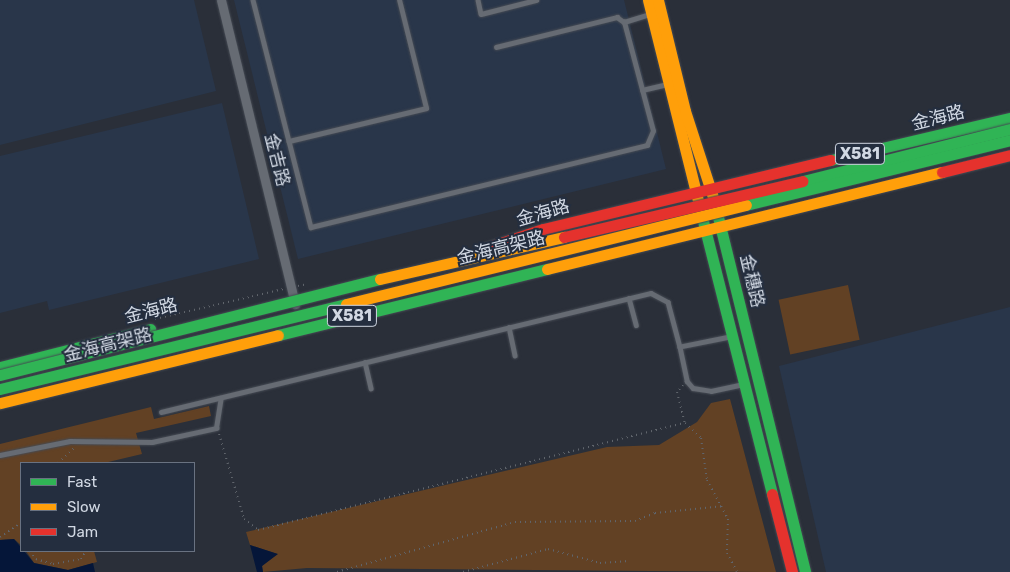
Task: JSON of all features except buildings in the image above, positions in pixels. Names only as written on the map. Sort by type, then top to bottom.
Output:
[{"type":"main road","name":"金穗路","points":[[648,0],[721,226],[804,572]]},
{"type":"main road","name":"金穗路","points":[[658,0],[673,82],[705,232],[730,337],[745,383],[792,572]]},
{"type":"main road","name":"金海路","points":[[0,367],[293,295],[696,191],[1010,118]]},
{"type":"main road","points":[[622,217],[1010,128]]},
{"type":"main road","name":"金海高架路","points":[[0,375],[399,274],[670,214],[1010,128]]},
{"type":"main road","name":"金海高架路","points":[[0,389],[1010,140]]},
{"type":"main road","name":"X581","points":[[0,403],[302,328],[705,232],[721,226],[1010,155]]},
{"type":"street","name":"金吉路","points":[[222,0],[302,328]]},
{"type":"lane","points":[[253,0],[311,227],[646,145],[653,131],[624,22],[617,17],[496,47]]},
{"type":"lane","points":[[289,141],[426,108],[399,0]]},
{"type":"lane","points":[[478,0],[481,14],[536,0]]},
{"type":"lane","points":[[624,22],[651,14]]},
{"type":"lane","points":[[642,90],[673,82]]},
{"type":"lane","points":[[161,412],[651,293],[668,302],[687,381],[693,388],[710,391],[745,383]]},
{"type":"lane","points":[[629,298],[636,324]]},
{"type":"lane","points":[[509,327],[516,355]]},
{"type":"lane","points":[[680,347],[730,337]]},
{"type":"lane","points":[[365,362],[371,388]]},
{"type":"lane","points":[[0,455],[70,440],[152,442],[216,428],[221,398]]},
{"type":"path","points":[[687,381],[677,392],[685,423],[701,438],[707,480],[724,506],[728,519],[727,553],[738,572]]},
{"type":"path","points":[[216,428],[244,519],[258,530],[685,423]]},
{"type":"path","points":[[59,462],[76,447]]},
{"type":"path","points":[[338,572],[515,522],[636,521],[655,513],[724,506]]},
{"type":"path","points":[[0,537],[20,524]]},
{"type":"path","points":[[463,572],[548,549],[600,563],[629,561]]},
{"type":"path","points":[[31,552],[36,559],[53,564],[80,559],[85,552]]},
{"type":"shaded area","points":[[0,0],[194,0],[216,91],[0,145]]},
{"type":"shaded area","points":[[234,0],[624,0],[666,169],[298,259]]},
{"type":"shaded area","points":[[222,103],[259,259],[49,310],[47,301],[0,313],[0,156]]},
{"type":"shaded area","points":[[848,285],[860,340],[790,355],[779,300]]},
{"type":"shaded area","points":[[1010,307],[1010,572],[826,572],[779,366]]},
{"type":"shaded area","points":[[730,399],[776,572],[307,568],[263,572],[262,566],[277,554],[250,545],[246,532],[607,447],[659,445],[697,422],[711,403]]},
{"type":"shaded area","points":[[209,406],[211,416],[136,433],[142,454],[108,462],[20,462],[20,544],[14,539],[0,540],[0,444],[151,407],[154,419]]},
{"type":"shaded area","points":[[27,552],[94,552],[97,562],[68,570],[34,563]]},
{"type":"water","points":[[14,539],[20,546],[20,552],[25,552],[34,563],[68,570],[93,563],[95,572],[0,572],[0,540]]},
{"type":"water","points":[[250,545],[278,554],[262,566],[263,572],[257,572]]},
{"type":"traffic: fast","points":[[831,160],[1010,118]]},
{"type":"traffic: fast","points":[[803,181],[1010,129]]},
{"type":"traffic: fast","points":[[746,205],[1010,140]]},
{"type":"traffic: fast","points":[[718,217],[805,572]]},
{"type":"traffic: fast","points":[[703,221],[772,494]]},
{"type":"traffic: fast","points":[[278,335],[547,269]]},
{"type":"traffic: fast","points":[[0,375],[380,279]]},
{"type":"traffic: fast","points":[[0,389],[346,304]]},
{"type":"traffic: fast","points":[[0,367],[150,329]]},
{"type":"traffic: slow","points":[[648,0],[698,201]]},
{"type":"traffic: slow","points":[[658,0],[685,111],[713,197]]},
{"type":"traffic: slow","points":[[547,269],[942,172]]},
{"type":"traffic: slow","points":[[346,304],[746,205]]},
{"type":"traffic: slow","points":[[380,279],[564,237]]},
{"type":"traffic: slow","points":[[0,403],[278,335]]},
{"type":"traffic: jam","points":[[942,172],[1010,155]]},
{"type":"traffic: jam","points":[[486,248],[543,229],[831,160]]},
{"type":"traffic: jam","points":[[564,237],[803,181]]},
{"type":"traffic: jam","points":[[772,494],[792,572]]}]
